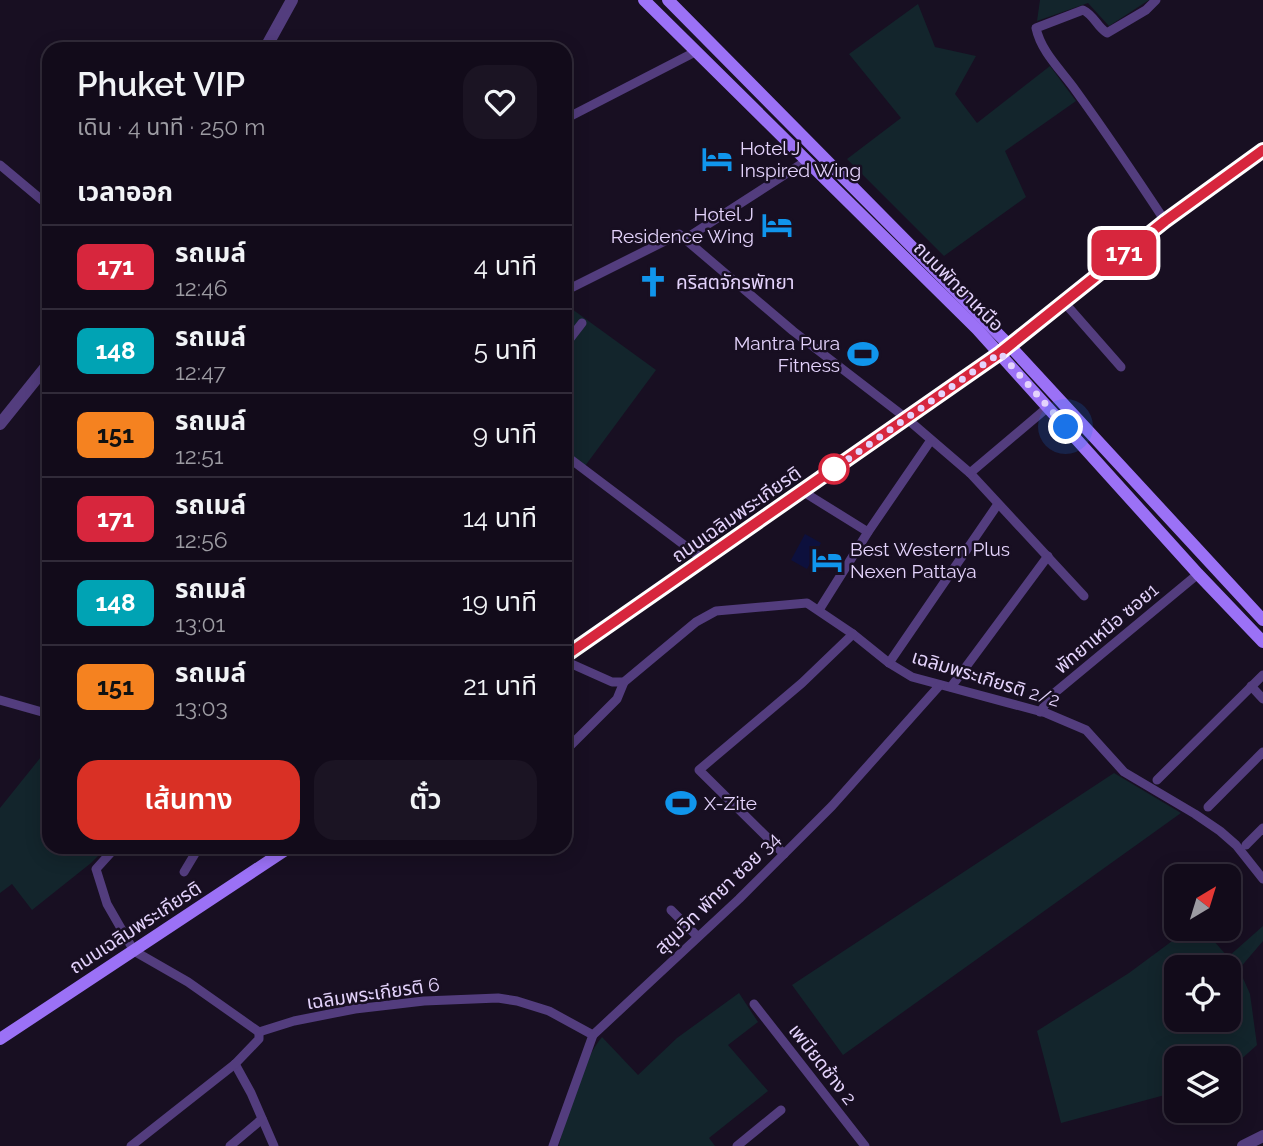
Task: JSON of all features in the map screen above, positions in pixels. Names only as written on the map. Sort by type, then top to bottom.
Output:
[{"type":"main road","name":"ถนนพัทยาเหนือ","points":[[644,0],[806,161],[1004,349],[1048,407],[1263,642]]},
{"type":"main road","name":"ถนนพัทยาเหนือ","points":[[668,0],[1263,620]]},
{"type":"main road","name":"ถนนเฉลิมพระเกียรติ","points":[[572,654],[1004,349]]},
{"type":"main road","name":"ถนนเฉลิมพระเกียรติ","points":[[0,1039],[280,854]]},
{"type":"street","points":[[269,42],[292,0]]},
{"type":"street","points":[[1156,0],[1146,10],[1107,33],[1083,10],[1036,28],[1039,42],[1110,138],[1165,221]]},
{"type":"street","points":[[572,115],[697,51]]},
{"type":"street","name":"ถนนเฉลิมพระเกียรติ","points":[[1004,349],[1165,221],[1263,150]]},
{"type":"street","points":[[572,288],[682,236],[806,161]]},
{"type":"street","points":[[0,165],[42,200]]},
{"type":"street","points":[[682,236],[793,331],[906,418],[970,473],[1084,596]]},
{"type":"street","points":[[1063,301],[1122,367]]},
{"type":"street","points":[[572,336],[582,323]]},
{"type":"street","points":[[0,424],[42,372]]},
{"type":"street","points":[[970,473],[1048,407]]},
{"type":"street","points":[[819,610],[931,440]]},
{"type":"street","points":[[572,460],[704,559]]},
{"type":"street","points":[[802,491],[868,532]]},
{"type":"street","points":[[889,663],[998,504]]},
{"type":"street","name":"สุขุมวิท พัทยา ซอย 34","points":[[553,1146],[593,1035],[832,806],[945,686],[1048,556]]},
{"type":"street","name":"พัทยาเหนือ ซอย1","points":[[1040,712],[1052,695],[1198,574]]},
{"type":"street","name":"เฉลิมพระเกียรติ 2/2","points":[[572,744],[617,699],[624,682],[696,622],[716,611],[807,603],[912,677],[1040,712],[1086,730],[1124,772],[1220,831],[1236,845],[1263,879]]},
{"type":"street","points":[[784,853],[699,770],[802,683],[853,634]]},
{"type":"street","points":[[572,662],[612,682],[624,682]]},
{"type":"street","points":[[1157,780],[1263,675]]},
{"type":"street","points":[[1251,687],[1263,699]]},
{"type":"street","points":[[0,700],[42,712]]},
{"type":"street","points":[[1208,807],[1263,752]]},
{"type":"street","points":[[1246,845],[1263,828]]},
{"type":"street","points":[[110,854],[96,869],[107,904],[134,951],[188,982],[260,1032],[260,1039],[235,1064],[131,1146]]},
{"type":"street","points":[[184,872],[195,854]]},
{"type":"street","points":[[671,910],[697,936]]},
{"type":"street","name":"เฉลิมพระเกียรติ 6","points":[[260,1032],[294,1021],[355,1009],[424,1001],[498,998],[517,1000],[549,1011],[593,1035]]},
{"type":"street","name":"เพนียดช้าง 2","points":[[754,1004],[865,1146]]},
{"type":"street","points":[[235,1064],[274,1146]]},
{"type":"street","points":[[737,1146],[780,1110]]},
{"type":"street","points":[[230,1146],[262,1119]]},
{"type":"street","points":[[1243,1146],[1263,1136]]},
{"type":"shaded area","points":[[1040,0],[1149,0],[1109,26],[1088,3],[1037,21]]},
{"type":"shaded area","points":[[918,4],[935,47],[976,56],[955,94],[977,123],[1050,66],[1076,101],[1005,151],[1026,197],[944,256],[847,159],[901,118],[849,54]]},
{"type":"shaded area","points":[[572,309],[656,370],[585,466],[572,456]]},
{"type":"shaded area","points":[[805,534],[821,543],[807,569],[791,560]]},
{"type":"shaded area","points":[[42,756],[42,854],[100,854],[32,910],[12,884],[0,893],[0,808]]},
{"type":"shaded area","points":[[1114,773],[1181,813],[843,1055],[792,985]]},
{"type":"shaded area","points":[[1263,926],[1263,941],[1241,967],[1241,955],[1230,955]]},
{"type":"shaded area","points":[[1171,942],[1215,942],[1226,955],[1164,955],[1164,1032],[1241,1032],[1241,974],[1250,994],[1257,1045],[1241,1059],[1241,1046],[1164,1046],[1164,1095],[1061,1123],[1037,1031],[1129,973]]},
{"type":"shaded area","points":[[739,993],[758,1022],[728,1045],[768,1091],[709,1138],[715,1146],[559,1146],[581,1074],[602,1037],[638,1075],[677,1038]]},
{"type":"bus line","name":"171","points":[[572,651],[1000,353],[1165,221],[1263,150]]},
{"type":"place","name":"Hotel J Inspired Wing","points":[[717,159]]},
{"type":"place","name":"Hotel J Residence Wing","points":[[777,225]]},
{"type":"place","name":"คริสตจักรพัทยา","points":[[653,282]]},
{"type":"place","name":"Mantra Pura Fitness","points":[[863,354]]},
{"type":"place","name":"Best Western Plus Nexen Pattaya","points":[[827,560]]},
{"type":"place","name":"X-Zite","points":[[681,803]]},
{"type":"route","points":[[834,469],[831,471],[1000,353],[1066,427]]}]
